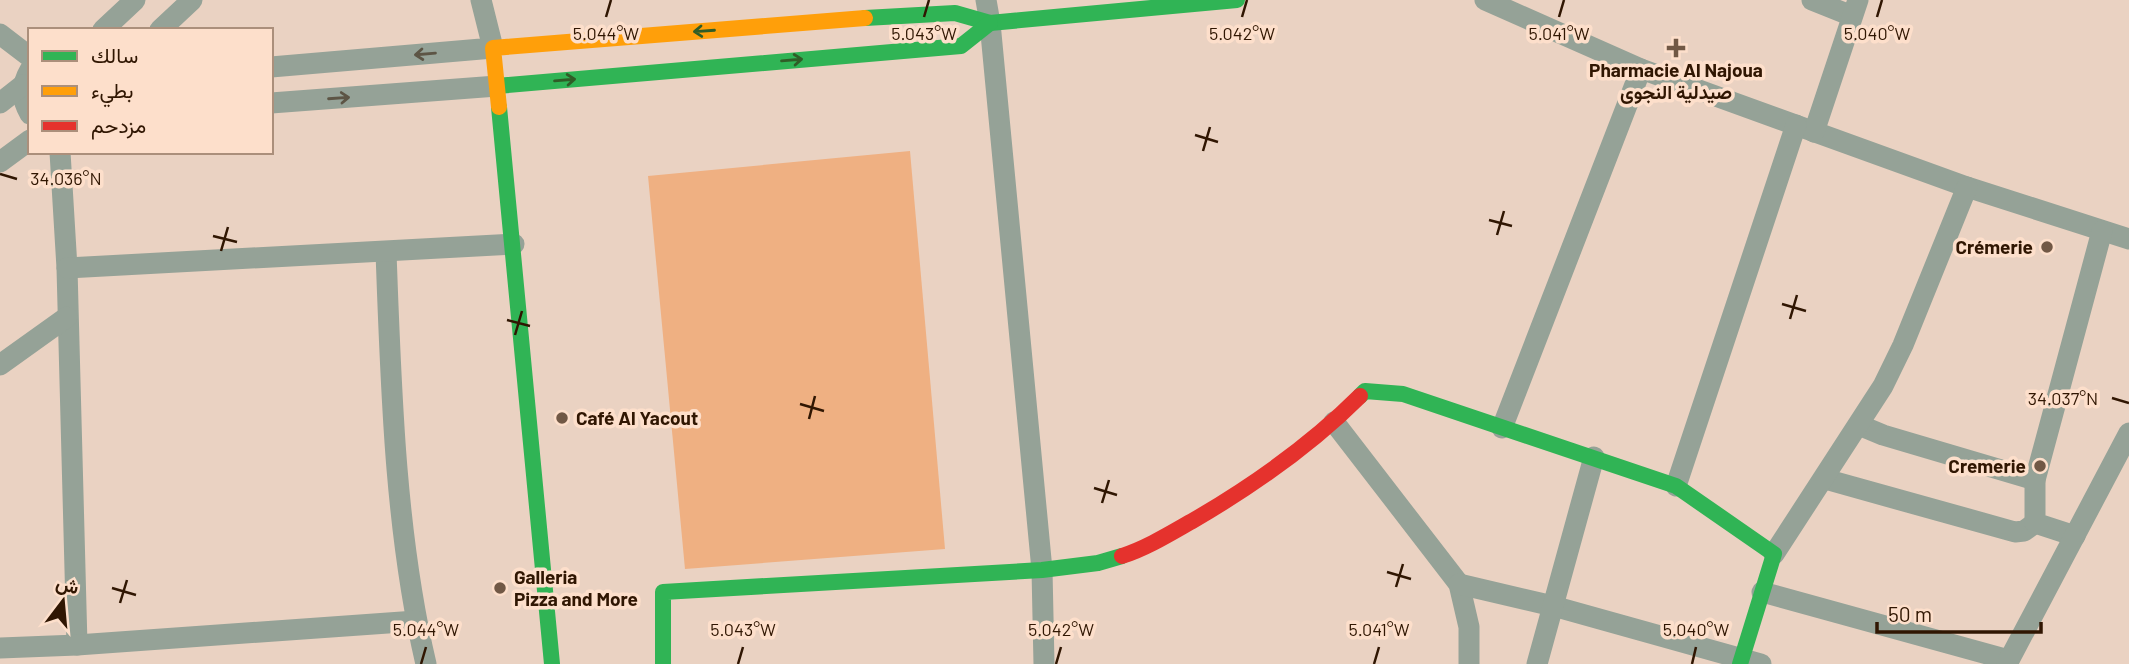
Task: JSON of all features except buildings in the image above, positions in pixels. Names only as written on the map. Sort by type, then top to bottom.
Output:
[{"type":"street","points":[[105,28],[135,0]]},
{"type":"street","points":[[162,28],[192,0]]},
{"type":"street","points":[[481,0],[493,48],[552,664]]},
{"type":"street","points":[[985,0],[990,23],[1042,570],[1044,664]]},
{"type":"street","points":[[273,67],[915,13],[955,13],[990,23],[1237,0]]},
{"type":"street","points":[[1485,0],[1641,69],[1967,187],[2129,239]]},
{"type":"street","points":[[1676,486],[1805,128],[1855,8],[1812,0]]},
{"type":"street","points":[[273,103],[961,46],[990,23]]},
{"type":"street","points":[[0,34],[28,55]]},
{"type":"street","points":[[1502,428],[1641,69]]},
{"type":"street","points":[[0,103],[26,78]]},
{"type":"street","points":[[26,78],[23,98],[28,109]]},
{"type":"street","points":[[0,162],[28,141]]},
{"type":"street","points":[[60,154],[67,268],[66,317],[77,645]]},
{"type":"street","points":[[1460,584],[1553,606],[1748,662],[1762,592],[1774,554],[1859,425],[1903,345],[1967,187]]},
{"type":"street","points":[[2035,523],[2035,480],[2102,231]]},
{"type":"street","points":[[67,268],[513,244]]},
{"type":"street","points":[[386,252],[396,448],[416,621],[426,664]]},
{"type":"street","points":[[0,365],[66,317]]},
{"type":"street","points":[[663,664],[663,592],[1042,570],[1098,563],[1138,551],[1248,488],[1334,422],[1365,391],[1403,394],[1676,486],[1774,554]]},
{"type":"street","points":[[1334,422],[1460,584],[1469,627],[1469,664]]},
{"type":"street","points":[[1859,425],[1883,435],[2035,480]]},
{"type":"street","points":[[1762,592],[2008,662],[2129,433]]},
{"type":"street","points":[[1537,664],[1594,457]]},
{"type":"street","points":[[1825,479],[2015,532],[2024,531],[2035,523]]},
{"type":"street","points":[[2035,523],[2075,536]]},
{"type":"street","points":[[0,648],[416,621]]},
{"type":"shaded area","points":[[910,151],[945,549],[685,569],[648,176]]},
{"type":"traffic: fast","points":[[865,18],[955,13],[990,23],[1237,0]]},
{"type":"traffic: fast","points":[[497,86],[961,46],[990,23]]},
{"type":"traffic: fast","points":[[499,107],[552,664]]},
{"type":"traffic: fast","points":[[1360,396],[1365,391],[1403,394],[1676,486],[1774,554],[1740,664]]},
{"type":"traffic: fast","points":[[663,664],[663,592],[1042,570],[1098,563],[1122,556]]},
{"type":"traffic: slow","points":[[499,107],[493,48],[865,18]]},
{"type":"traffic: jam","points":[[1122,556],[1168,535],[1260,478],[1302,448],[1360,396]]},
{"type":"place","name":"Pharmacie Al Najoua صيدلية النجوى","points":[[1676,48]]},
{"type":"place","name":"Crémerie","points":[[2047,247]]},
{"type":"place","name":"Café Al Yacout","points":[[562,418]]},
{"type":"place","name":"Cremerie","points":[[2040,466]]},
{"type":"place","name":"Galleria Pizza and More","points":[[500,588]]}]
